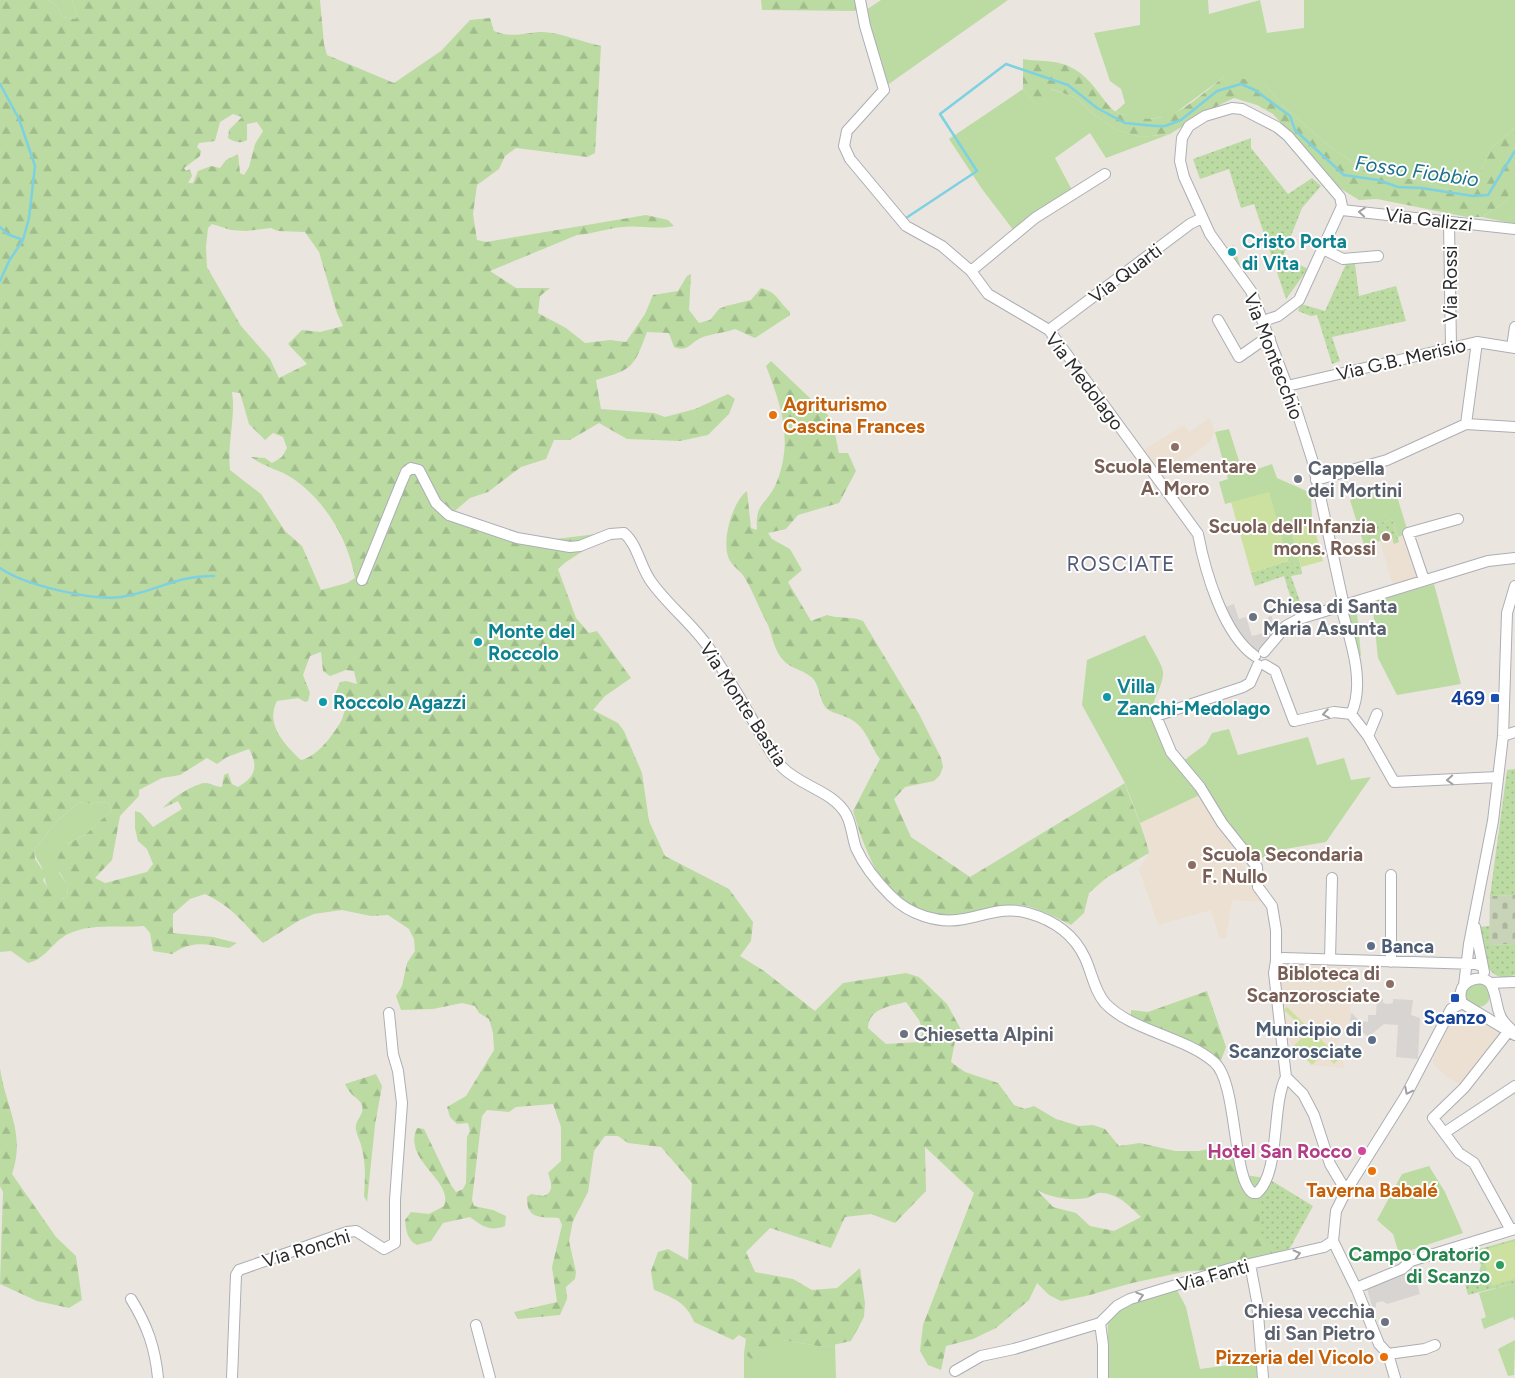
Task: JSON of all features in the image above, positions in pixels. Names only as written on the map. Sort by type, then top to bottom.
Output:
[{"type":"street","name":"Via Medolago","points":[[860,0],[865,26],[884,90],[847,130],[844,146],[850,159],[906,226],[942,246],[971,271],[988,294],[1049,330],[1198,534],[1205,571],[1227,621],[1244,648],[1275,670],[1294,721],[1334,712],[1351,714]]},
{"type":"street","name":"Via Montecchio","points":[[1342,210],[1340,197],[1288,136],[1242,108],[1232,108],[1193,122],[1182,138],[1180,161],[1202,218],[1220,250],[1252,291],[1312,459],[1351,643],[1358,695],[1351,714]]},
{"type":"street","points":[[971,271],[1035,218],[1105,174]]},
{"type":"street","points":[[1263,322],[1280,315],[1299,300],[1342,210]]},
{"type":"street","name":"Via Galizzi","points":[[1342,210],[1515,229]]},
{"type":"street","name":"Via Quarti","points":[[1049,330],[1190,224],[1202,218]]},
{"type":"street","name":"Via Rossi","points":[[1449,222],[1451,347]]},
{"type":"street","points":[[1324,248],[1343,259],[1378,256]]},
{"type":"street","points":[[1218,320],[1239,357],[1259,342],[1270,339]]},
{"type":"street","points":[[1514,347],[1515,327]]},
{"type":"street","points":[[1466,424],[1477,342]]},
{"type":"street","name":"Via G.B. Merisio","points":[[1287,386],[1477,342],[1514,347]]},
{"type":"street","points":[[1316,480],[1387,460],[1466,424],[1515,427]]},
{"type":"street","name":"Via Monte Bastia","points":[[362,580],[406,472],[411,468],[419,470],[436,503],[449,515],[517,538],[570,547],[580,546],[610,534],[624,533],[632,539],[640,564],[661,594],[692,626],[707,646],[782,767],[836,802],[846,814],[855,846],[866,868],[892,898],[921,916],[939,920],[963,920],[998,911],[1017,910],[1029,913],[1060,927],[1073,939],[1085,957],[1094,985],[1105,1002],[1120,1016],[1188,1045],[1216,1062],[1225,1079],[1239,1156],[1248,1187],[1253,1193],[1257,1193],[1264,1184],[1277,1132],[1279,1092],[1286,1077]]},
{"type":"street","points":[[1424,580],[1408,533],[1458,519]]},
{"type":"street","points":[[1346,1191],[1330,1164],[1314,1115],[1303,1094],[1286,1077],[1274,974],[1276,930],[1272,906],[1258,887],[1257,867],[1222,823],[1200,787],[1171,752],[1156,716],[1250,683],[1261,660],[1286,626],[1299,619],[1488,561],[1515,558]]},
{"type":"street","points":[[1462,1003],[1461,992],[1464,985],[1466,964],[1493,821],[1503,736],[1507,613],[1515,586]]},
{"type":"street","points":[[1351,714],[1368,736],[1394,782],[1498,777]]},
{"type":"street","points":[[1368,736],[1377,714]]},
{"type":"street","points":[[1503,736],[1515,732]]},
{"type":"street","points":[[1391,875],[1391,962]]},
{"type":"street","points":[[1330,959],[1332,878]]},
{"type":"street","points":[[1474,921],[1482,966],[1495,996],[1500,1018],[1512,1033]]},
{"type":"street","points":[[1276,960],[1283,958],[1330,959],[1482,966]]},
{"type":"street","points":[[1464,985],[1474,979],[1515,983]]},
{"type":"street","points":[[1476,1011],[1487,1007],[1495,996],[1515,983]]},
{"type":"street","points":[[1462,1003],[1512,1033]]},
{"type":"street","points":[[1395,1378],[1388,1354],[1379,1344],[1356,1288],[1333,1241],[1336,1211],[1346,1191],[1394,1115],[1451,1009],[1462,1003]]},
{"type":"street","name":"Via Ronchi","points":[[232,1378],[236,1275],[239,1270],[347,1232],[356,1231],[384,1249],[395,1244],[395,1200],[402,1103],[398,1071],[393,1054],[389,1014]]},
{"type":"street","points":[[1356,1288],[1402,1269],[1411,1261],[1513,1230],[1474,1163],[1459,1153],[1433,1118],[1464,1088],[1512,1033]]},
{"type":"street","points":[[1444,1133],[1515,1087]]},
{"type":"street","name":"Via Fanti","points":[[1100,1323],[1116,1306],[1130,1299],[1250,1264],[1324,1247],[1333,1241]]},
{"type":"street","points":[[1250,1264],[1257,1301],[1263,1378]]},
{"type":"street","points":[[130,1299],[149,1332],[156,1354],[158,1378]]},
{"type":"street","points":[[955,1370],[981,1356],[1014,1349],[1100,1323],[1103,1345],[1103,1378]]},
{"type":"street","points":[[476,1325],[490,1378]]},
{"type":"street","points":[[1388,1354],[1426,1349],[1435,1344]]},
{"type":"shaded area","name":"Scuola Elementare A. Moro","points":[[1210,418],[1215,432],[1210,442],[1158,479],[1139,453],[1184,425],[1189,432]]},
{"type":"shaded area","name":"Scuola dell'Infanzia mons. Rossi","points":[[1394,486],[1424,580],[1394,589],[1380,541],[1364,545],[1350,500]]},
{"type":"shaded area","points":[[1234,604],[1239,619],[1246,617],[1252,636],[1268,632],[1268,617],[1272,616],[1274,631],[1267,647],[1252,651],[1222,608]]},
{"type":"shaded area","name":"Scuola Secondaria F. Nullo","points":[[1204,793],[1246,857],[1241,862],[1250,876],[1252,889],[1269,902],[1232,900],[1226,938],[1220,939],[1211,910],[1158,925],[1139,869],[1149,853],[1146,837],[1140,823]]},
{"type":"shaded area","points":[[1289,964],[1352,967],[1350,1021],[1340,1034],[1337,1046],[1345,1068],[1312,1065],[1293,1047],[1283,1030],[1278,966]]},
{"type":"shaded area","points":[[1383,999],[1383,1003],[1388,1004],[1393,1003],[1393,999],[1413,1000],[1411,1015],[1420,1018],[1418,1059],[1396,1057],[1398,1025],[1384,1024],[1368,1037],[1350,1021],[1351,1013],[1359,1021],[1368,1022],[1368,1015],[1376,1015],[1377,1000]]},
{"type":"shaded area","points":[[1475,1014],[1505,1035],[1464,1088],[1445,1075],[1433,1063],[1433,1058],[1449,1026],[1461,1017]]},
{"type":"shaded area","points":[[1413,1267],[1420,1294],[1387,1304],[1382,1301],[1376,1303],[1376,1307],[1373,1309],[1366,1286]]},
{"type":"green space","points":[[0,0],[48,0],[55,4],[62,17],[75,19],[78,16],[72,0],[320,0],[324,44],[327,55],[394,83],[441,51],[470,20],[490,18],[494,31],[507,35],[543,32],[601,46],[595,153],[587,157],[516,148],[505,156],[499,169],[477,185],[473,214],[477,240],[486,242],[646,215],[668,220],[674,226],[661,228],[623,227],[577,235],[490,271],[516,288],[550,288],[540,296],[538,313],[566,328],[585,343],[610,340],[626,342],[645,314],[653,295],[678,291],[687,276],[691,274],[689,310],[699,323],[710,320],[719,309],[751,300],[761,288],[774,295],[790,312],[790,315],[755,338],[735,329],[703,337],[683,349],[674,347],[669,333],[647,332],[638,354],[630,366],[618,373],[596,380],[601,409],[654,413],[665,417],[695,409],[728,394],[735,399],[729,414],[708,435],[680,441],[627,439],[599,423],[570,440],[554,440],[546,459],[521,467],[488,492],[470,498],[450,515],[505,539],[556,539],[604,533],[602,539],[558,569],[576,618],[589,633],[597,631],[631,678],[605,696],[593,710],[618,723],[624,731],[642,773],[649,821],[665,856],[729,889],[753,922],[751,941],[740,956],[764,971],[815,1011],[843,983],[906,973],[919,977],[947,1004],[964,1035],[956,1036],[951,1062],[965,1072],[998,1083],[1014,1105],[1025,1109],[1034,1106],[1056,1119],[1079,1126],[1093,1125],[1105,1129],[1119,1146],[1140,1143],[1175,1151],[1199,1151],[1219,1147],[1237,1149],[1243,1175],[1267,1178],[1281,1253],[1210,1270],[1188,1271],[1132,1283],[1061,1301],[1049,1295],[1037,1283],[1029,1300],[996,1328],[973,1339],[946,1346],[941,1370],[928,1365],[920,1351],[923,1325],[974,1193],[925,1147],[926,1191],[895,1223],[871,1214],[845,1217],[831,1248],[770,1228],[746,1252],[755,1272],[793,1279],[812,1290],[837,1288],[860,1268],[865,1303],[864,1317],[851,1341],[824,1347],[782,1340],[770,1355],[751,1359],[744,1353],[746,1339],[739,1335],[733,1340],[694,1322],[683,1305],[673,1298],[654,1290],[651,1271],[658,1252],[668,1249],[688,1260],[692,1183],[661,1147],[628,1143],[618,1136],[605,1136],[594,1151],[588,1192],[573,1221],[569,1241],[576,1272],[575,1279],[566,1287],[567,1299],[560,1315],[518,1319],[514,1312],[557,1302],[552,1267],[562,1225],[559,1218],[541,1217],[532,1213],[527,1204],[527,1197],[531,1194],[547,1195],[551,1190],[548,1173],[561,1161],[561,1127],[553,1104],[516,1107],[509,1112],[487,1110],[482,1116],[472,1200],[474,1206],[493,1210],[506,1216],[505,1226],[500,1228],[486,1227],[470,1217],[443,1223],[431,1241],[417,1245],[409,1238],[405,1220],[411,1212],[429,1214],[444,1206],[445,1197],[442,1187],[416,1150],[414,1140],[417,1128],[424,1129],[456,1192],[463,1189],[466,1183],[467,1137],[470,1131],[468,1123],[457,1124],[450,1117],[447,1107],[466,1096],[494,1050],[493,1033],[489,1019],[479,1013],[475,1006],[462,1003],[433,1009],[401,1010],[396,996],[402,986],[407,963],[415,951],[414,939],[409,929],[388,915],[371,916],[342,910],[314,914],[300,920],[263,943],[223,904],[205,894],[190,899],[173,914],[173,933],[213,937],[237,943],[229,948],[199,944],[186,947],[172,954],[153,951],[150,933],[144,926],[86,928],[62,937],[40,958],[28,963],[11,951],[0,952]],"holes":[[[233,114],[242,117],[229,130],[228,138],[240,142],[247,140],[247,124],[257,122],[263,131],[255,144],[249,167],[244,175],[240,173],[238,154],[226,160],[220,168],[211,166],[198,171],[193,183],[188,183],[192,176],[190,169],[186,171],[184,168],[200,156],[201,151],[197,147],[199,143],[215,141],[220,122]],[[212,224],[231,230],[246,231],[271,228],[278,231],[305,232],[319,252],[337,313],[343,326],[320,332],[302,330],[288,344],[307,364],[279,378],[270,359],[241,326],[207,267],[206,247],[208,228]],[[232,392],[240,393],[249,424],[265,440],[273,433],[283,437],[287,448],[282,457],[272,463],[265,458],[251,457],[292,478],[315,497],[341,535],[352,563],[355,578],[347,583],[321,590],[302,546],[285,531],[261,494],[230,470]],[[321,652],[323,671],[330,676],[346,670],[354,671],[357,684],[346,681],[340,682],[334,697],[348,705],[341,721],[328,740],[313,755],[301,760],[278,733],[273,718],[277,701],[298,698],[305,702],[308,701],[310,693],[303,675],[310,656]],[[249,749],[254,761],[254,771],[238,787],[232,784],[228,773],[224,775],[222,787],[202,783],[183,792],[163,808],[178,801],[182,809],[153,827],[141,813],[135,811],[135,828],[138,841],[147,849],[153,864],[147,872],[105,883],[95,878],[112,860],[120,816],[139,796],[139,790],[162,778],[180,775],[207,758],[217,764],[227,757]],[[79,802],[108,803],[112,810],[86,834],[60,848],[56,867],[67,884],[68,896],[62,899],[53,894],[47,886],[43,880],[46,875],[35,859],[34,850],[57,821]],[[906,1002],[919,1020],[923,1031],[918,1042],[886,1044],[868,1028],[869,1022],[876,1012]],[[1037,1190],[1048,1195],[1068,1199],[1087,1198],[1100,1193],[1108,1194],[1123,1201],[1141,1217],[1114,1231],[1090,1226],[1076,1213],[1053,1207]]]},
{"type":"green space","points":[[48,0],[72,0],[78,16],[75,19],[62,17],[55,4]]},
{"type":"green space","points":[[761,0],[860,0],[862,11],[762,10]]},
{"type":"green space","points":[[881,0],[1008,0],[886,86],[866,10]]},
{"type":"green space","points":[[1140,0],[1208,0],[1209,14],[1260,0],[1267,33],[1304,28],[1304,0],[1515,0],[1515,128],[1491,148],[1477,179],[1468,190],[1449,190],[1413,179],[1385,176],[1366,171],[1330,147],[1283,106],[1265,85],[1224,77],[1171,116],[1141,120],[1115,112],[1125,103],[1121,89],[1110,81],[1094,33],[1140,25]]},
{"type":"green space","points":[[1023,59],[1056,62],[1068,66],[1085,77],[1115,111],[1145,119],[1170,115],[1192,102],[1224,77],[1253,80],[1265,85],[1283,106],[1330,147],[1366,171],[1385,176],[1413,179],[1449,190],[1468,190],[1477,179],[1491,148],[1515,128],[1515,168],[1507,201],[1482,217],[1467,217],[1377,199],[1359,200],[1338,187],[1273,114],[1257,105],[1234,98],[1207,111],[1170,134],[1141,137],[1117,130],[1092,113],[1077,98],[1051,89],[1046,103],[1035,103],[1023,89]]},
{"type":"green space","points":[[1023,89],[1035,103],[1050,89],[1077,98],[1092,113],[1117,130],[1141,137],[1170,134],[1106,158],[1090,133],[1055,158],[1072,190],[1014,231],[982,189],[949,139]]},
{"type":"green space","points":[[1251,138],[1251,148],[1288,194],[1312,178],[1321,186],[1302,208],[1283,256],[1308,269],[1286,299],[1254,204],[1241,208],[1229,169],[1200,179],[1193,159]]},
{"type":"green space","points":[[1513,168],[1515,168],[1515,224],[1482,217],[1507,201]]},
{"type":"green space","points":[[1234,245],[1240,265],[1220,250]]},
{"type":"green space","points":[[1346,264],[1355,264],[1359,296],[1396,286],[1406,321],[1332,337],[1340,361],[1332,364],[1317,315],[1311,316],[1298,311],[1301,304],[1325,311]]},
{"type":"green space","points":[[771,361],[832,419],[839,453],[848,453],[856,471],[839,503],[798,515],[786,529],[768,533],[772,539],[790,549],[802,570],[788,582],[811,621],[827,615],[863,621],[919,714],[941,758],[943,767],[940,775],[934,781],[905,787],[894,799],[911,837],[970,877],[1125,783],[1149,853],[1106,878],[1089,893],[1084,913],[1071,925],[1043,912],[1020,905],[962,915],[931,915],[915,910],[901,901],[879,875],[864,843],[853,811],[880,759],[865,733],[857,724],[849,718],[827,709],[814,679],[780,657],[767,623],[749,586],[727,554],[726,544],[729,524],[742,496],[747,491],[751,528],[757,530],[759,509],[775,486],[781,470],[785,440],[784,425],[777,396],[766,366]]},
{"type":"green space","points":[[1229,429],[1243,474],[1272,464],[1277,478],[1311,493],[1312,519],[1290,525],[1301,567],[1288,561],[1269,493],[1225,504],[1219,482],[1228,479],[1215,432]]},
{"type":"green space","points":[[1394,486],[1408,533],[1398,537],[1392,519],[1375,525],[1380,541],[1364,545],[1350,500]]},
{"type":"green space","points":[[1269,492],[1288,561],[1251,573],[1231,502]]},
{"type":"green space","points":[[1312,519],[1323,561],[1301,567],[1290,524]]},
{"type":"green space","points":[[1392,519],[1399,542],[1394,544],[1392,537],[1380,541],[1375,525]]},
{"type":"green space","points":[[1288,561],[1301,567],[1302,574],[1291,576],[1301,604],[1305,604],[1307,611],[1296,615],[1284,576],[1255,586],[1251,573]]},
{"type":"green space","points":[[1434,584],[1461,684],[1397,695],[1378,658],[1372,602]]},
{"type":"green space","points":[[1361,606],[1362,611],[1357,612],[1361,656],[1355,657],[1345,611]]},
{"type":"green space","points":[[1145,635],[1163,672],[1162,682],[1153,705],[1156,719],[1175,752],[1204,793],[1140,823],[1125,783],[1082,705],[1087,660]]},
{"type":"green space","points":[[1229,729],[1238,755],[1308,737],[1317,765],[1344,758],[1351,780],[1371,777],[1326,842],[1285,849],[1274,857],[1253,858],[1183,761],[1206,744],[1212,733]]},
{"type":"green space","points":[[1515,769],[1515,895],[1490,896],[1507,770]]},
{"type":"green space","points":[[79,802],[108,803],[112,810],[86,834],[67,844],[59,873],[67,884],[68,896],[62,899],[49,890],[34,850],[57,821]]},
{"type":"green space","points":[[1515,895],[1515,944],[1489,945],[1490,896]]},
{"type":"green space","points":[[1490,926],[1489,945],[1515,944],[1515,975],[1497,976],[1486,963],[1478,927]]},
{"type":"green space","points":[[1478,983],[1487,986],[1490,995],[1487,1004],[1478,1007],[1469,1004],[1466,995],[1469,986]]},
{"type":"green space","points":[[1207,991],[1226,1047],[1219,1066],[1185,1048],[1131,1025],[1131,1010],[1148,1012]]},
{"type":"green space","points":[[1287,1007],[1340,1058],[1334,1064],[1324,1053],[1312,1065],[1293,1047],[1307,1032],[1284,1010]]},
{"type":"green space","points":[[0,1068],[16,1133],[16,1159],[12,1174],[56,1237],[76,1256],[82,1300],[69,1308],[37,1301],[0,1284],[3,1192],[0,1186]]},
{"type":"green space","points":[[376,1074],[382,1086],[375,1125],[367,1202],[364,1196],[365,1172],[363,1155],[356,1126],[363,1109],[362,1105],[345,1084]]},
{"type":"green space","points":[[1429,1166],[1445,1192],[1463,1233],[1399,1254],[1393,1234],[1377,1220],[1402,1174]]},
{"type":"green space","points":[[1267,1178],[1313,1206],[1290,1248],[1281,1253],[1272,1250],[1259,1234],[1260,1202]]},
{"type":"green space","points":[[1515,1239],[1515,1283],[1468,1295],[1463,1276],[1479,1272],[1481,1265],[1477,1257],[1466,1258],[1465,1253]]},
{"type":"green space","name":"Campo Oratorio di Scanzo","points":[[1515,1241],[1515,1279],[1492,1286],[1481,1251]]},
{"type":"green space","points":[[1515,1283],[1515,1321],[1513,1317],[1484,1329],[1481,1319],[1486,1317],[1479,1293]]},
{"type":"green space","points":[[1177,1290],[1186,1307],[1200,1369],[1258,1361],[1260,1378],[1107,1378],[1108,1316],[1117,1308]]},
{"type":"green space","points":[[782,1340],[824,1347],[835,1344],[836,1378],[744,1378],[744,1353],[751,1359]]},
{"type":"green space","points":[[1515,1340],[1514,1375],[1508,1376],[1498,1349]]},
{"type":"waterway","name":"Fosso Fiobbio","points":[[903,220],[977,171],[940,114],[1006,64],[1068,85],[1097,108],[1125,123],[1155,126],[1165,126],[1181,120],[1217,91],[1241,84],[1255,90],[1290,116],[1295,130],[1344,175],[1378,180],[1398,187],[1421,188],[1473,196],[1488,195],[1515,151]]},
{"type":"waterway","points":[[0,84],[19,119],[35,166],[29,218],[23,240],[9,261],[0,281]]},
{"type":"waterway","points":[[0,227],[7,234],[23,240]]},
{"type":"waterway","points":[[0,568],[41,586],[76,594],[108,598],[133,595],[189,578],[214,576]]},
{"type":"place","name":"Cristo Porta di Vita","points":[[1232,252]]},
{"type":"place","name":"Agriturismo Cascina Frances","points":[[773,415]]},
{"type":"place","name":"Scuola Elementare A. Moro","points":[[1175,447]]},
{"type":"place","name":"Cappella dei Mortini","points":[[1298,479]]},
{"type":"place","name":"Scuola dell'Infanzia mons. Rossi","points":[[1386,537]]},
{"type":"place","name":"Chiesa di Santa Maria Assunta","points":[[1253,617]]},
{"type":"place","name":"Monte del Roccolo","points":[[478,642]]},
{"type":"place","name":"Villa Zanchi-Medolago","points":[[1107,697]]},
{"type":"place","name":"469","points":[[1495,698]]},
{"type":"place","name":"Roccolo Agazzi","points":[[323,702]]},
{"type":"place","name":"Scuola Secondaria F. Nullo","points":[[1192,865]]},
{"type":"place","name":"Banca","points":[[1371,946]]},
{"type":"place","name":"Bibloteca di Scanzorosciate","points":[[1390,984]]},
{"type":"place","name":"Scanzo","points":[[1455,998]]},
{"type":"place","name":"Chiesetta Alpini","points":[[904,1034]]},
{"type":"place","name":"Municipio di Scanzorosciate","points":[[1372,1040]]},
{"type":"place","name":"Hotel San Rocco","points":[[1362,1151]]},
{"type":"place","name":"Taverna Babalé","points":[[1372,1171]]},
{"type":"place","name":"Campo Oratorio di Scanzo","points":[[1500,1265]]},
{"type":"place","name":"Chiesa vecchia di San Pietro","points":[[1385,1322]]},
{"type":"place","name":"Pizzeria del Vicolo","points":[[1384,1357]]},
{"type":"district","name":"ROSCIATE","points":[[1121,564]]}]
